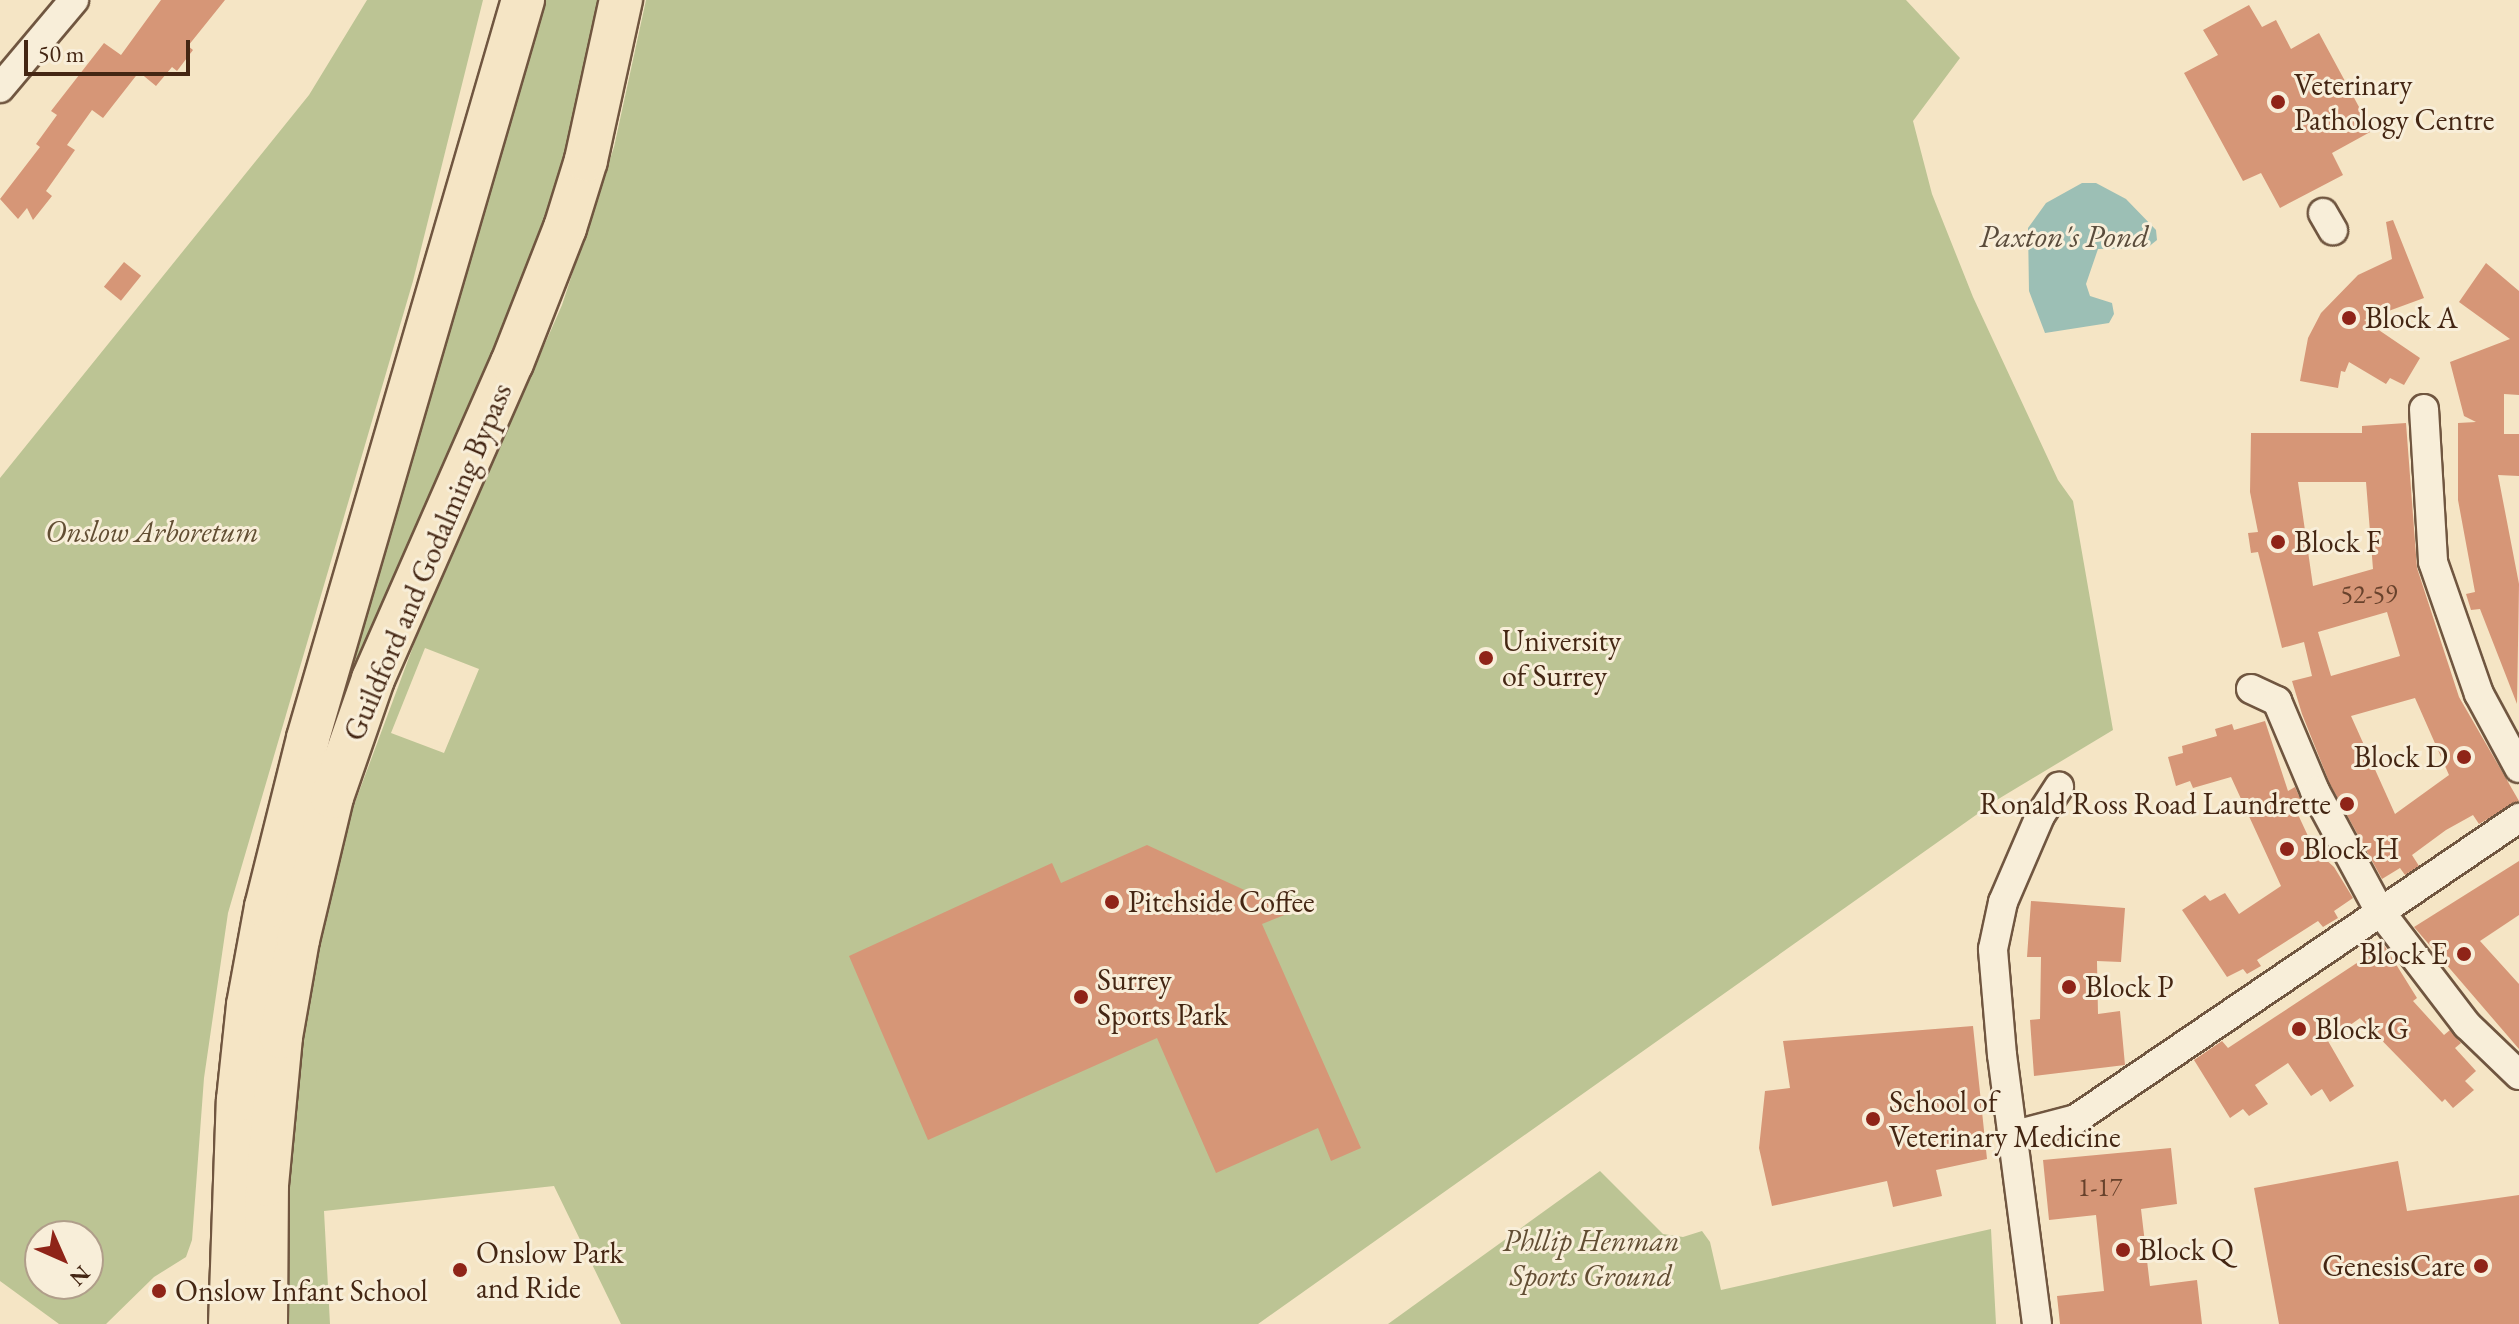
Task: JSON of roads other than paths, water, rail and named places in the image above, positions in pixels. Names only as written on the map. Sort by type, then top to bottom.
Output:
[{"type":"highway","name":"Guildford and Godalming Bypass","points":[[230,1324],[238,1100],[248,1005],[266,907],[308,738],[523,0]]},
{"type":"highway","name":"Guildford and Godalming Bypass","points":[[266,1324],[267,1185],[281,1037],[298,940],[332,797],[373,679],[512,363],[565,228],[586,160],[621,0]]},
{"type":"street","points":[[0,88],[74,0]]},
{"type":"street","points":[[2424,409],[2433,562],[2479,694],[2519,768]]},
{"type":"street","points":[[2251,689],[2277,701],[2315,791],[2379,910],[2467,1025],[2519,1075]]},
{"type":"street","points":[[2037,1324],[1993,949],[2003,902],[2040,816],[2059,787]]},
{"type":"street","points":[[2015,1135],[2076,1119],[2186,1041],[2519,818]]},
{"type":"water","name":"Paxton's Pond","points":[[2082,183],[2096,183],[2126,199],[2156,230],[2157,240],[2147,248],[2098,249],[2086,284],[2090,296],[2112,303],[2114,314],[2109,323],[2045,333],[2029,291],[2028,228],[2046,203]]},
{"type":"place","name":"Veterinary Pathology Centre","points":[[2278,102]]},
{"type":"place","name":"Block A","points":[[2349,318]]},
{"type":"place","name":"Block F","points":[[2278,542]]},
{"type":"place","name":"University of Surrey","points":[[1486,658]]},
{"type":"place","name":"Block D","points":[[2464,757]]},
{"type":"place","name":"Ronald Ross Road Laundrette","points":[[2347,804]]},
{"type":"place","name":"Block H","points":[[2287,849]]},
{"type":"place","name":"Pitchside Coffee","points":[[1112,902]]},
{"type":"place","name":"Block E","points":[[2464,954]]},
{"type":"place","name":"Block P","points":[[2069,987]]},
{"type":"place","name":"Surrey Sports Park","points":[[1081,997]]},
{"type":"place","name":"Block G","points":[[2299,1029]]},
{"type":"place","name":"School of Veterinary Medicine","points":[[1873,1119]]},
{"type":"place","name":"Block Q","points":[[2123,1250]]},
{"type":"place","name":"GenesisCare","points":[[2481,1266]]},
{"type":"place","name":"Onslow Park and Ride","points":[[460,1270]]},
{"type":"place","name":"Onslow Infant School","points":[[159,1291]]},
{"type":"park label","name":"Onslow Arboretum","points":[[152,532]]},
{"type":"park label","name":"Phllip Henman Sports Ground","points":[[1591,1258]]}]
